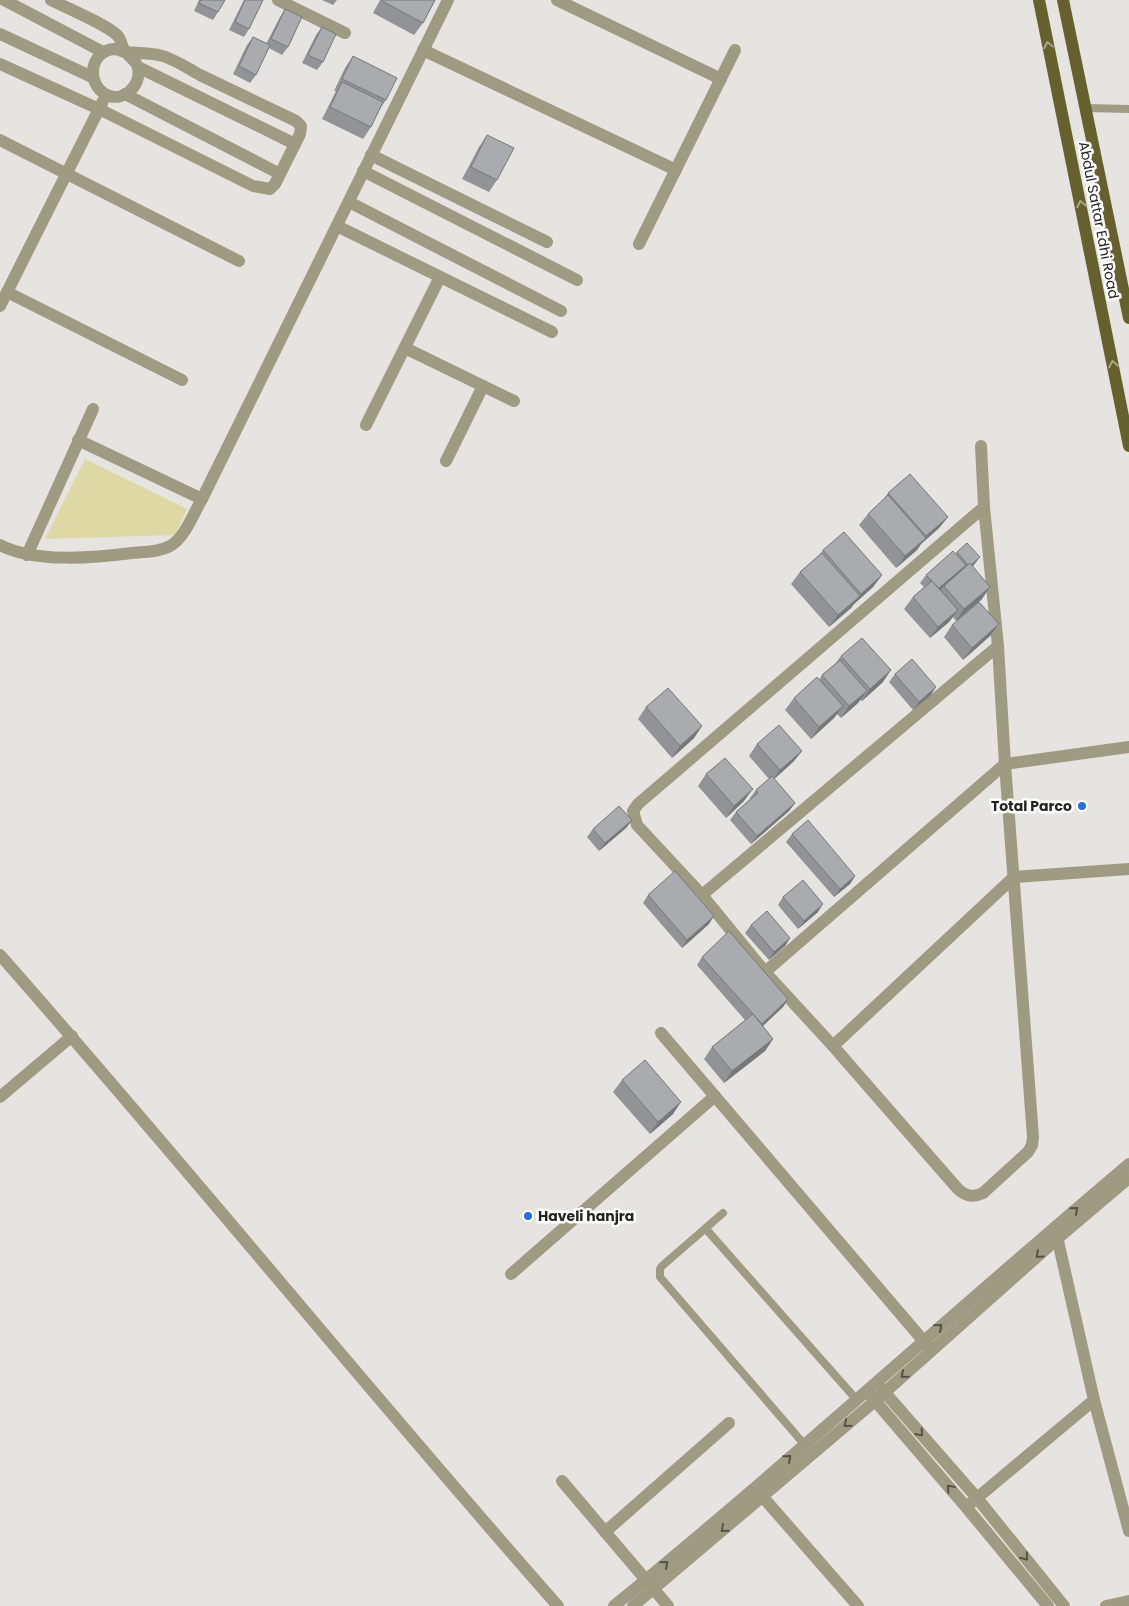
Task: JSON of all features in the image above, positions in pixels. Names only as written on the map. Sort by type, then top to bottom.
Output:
[{"type":"main road","name":"Abdul Sattar Edhi Road","points":[[1039,0],[1124,393],[1129,446]]},
{"type":"main road","name":"Abdul Sattar Edhi Road","points":[[1063,0],[1129,318]]},
{"type":"street","points":[[4,0],[103,52]]},
{"type":"street","points":[[0,64],[99,109],[253,186],[270,189],[295,144],[301,126],[296,121],[160,55],[125,52],[114,49],[103,52],[94,63],[92,77],[97,88],[106,95],[116,96],[125,94],[134,88],[138,78],[138,67],[133,58],[125,52],[119,37],[107,28],[51,0]]},
{"type":"street","points":[[278,0],[345,33]]},
{"type":"street","points":[[0,545],[12,552],[27,555],[89,558],[154,551],[170,547],[180,538],[202,499],[448,0]]},
{"type":"street","points":[[557,0],[722,79]]},
{"type":"street","points":[[0,34],[92,77]]},
{"type":"street","points":[[423,50],[676,170]]},
{"type":"street","points":[[639,244],[735,50]]},
{"type":"street","points":[[138,67],[295,144]]},
{"type":"street","points":[[125,94],[280,174]]},
{"type":"street","points":[[0,306],[106,95]]},
{"type":"street","points":[[0,140],[239,261]]},
{"type":"street","points":[[372,154],[547,242]]},
{"type":"street","points":[[363,171],[577,280]]},
{"type":"street","points":[[348,202],[561,311]]},
{"type":"street","points":[[336,226],[552,332]]},
{"type":"street","points":[[366,425],[440,277]]},
{"type":"street","points":[[7,292],[182,380]]},
{"type":"street","points":[[405,348],[514,401]]},
{"type":"street","points":[[446,461],[483,386]]},
{"type":"street","points":[[27,555],[93,409]]},
{"type":"street","points":[[78,440],[202,499]]},
{"type":"street","points":[[981,446],[984,508],[998,646],[1033,1137],[1032,1145],[1028,1152],[983,1193],[976,1197],[962,1194],[833,1046],[765,972],[702,895],[638,825],[633,810],[984,508]]},
{"type":"street","points":[[702,895],[998,646]]},
{"type":"street","points":[[765,972],[1005,764],[1129,747]]},
{"type":"street","points":[[833,1046],[1014,877],[1129,869]]},
{"type":"street","points":[[0,955],[72,1036],[349,1364],[558,1606]]},
{"type":"street","points":[[661,1033],[932,1351]]},
{"type":"street","points":[[0,1098],[72,1036]]},
{"type":"street","points":[[511,1274],[715,1096]]},
{"type":"street","points":[[633,1606],[650,1584],[856,1399],[875,1392],[932,1351],[1129,1164]]},
{"type":"street","points":[[614,1606],[650,1584],[762,1496],[875,1392],[924,1340],[1056,1233],[1129,1178]]},
{"type":"street","points":[[1056,1233],[1094,1400],[1129,1531]]},
{"type":"street","points":[[875,1392],[977,1498],[1063,1605]]},
{"type":"street","points":[[875,1392],[966,1507],[1048,1606]]},
{"type":"street","points":[[966,1507],[1094,1400]]},
{"type":"street","points":[[605,1532],[728,1423]]},
{"type":"street","points":[[562,1481],[668,1606]]},
{"type":"street","points":[[762,1496],[858,1606]]},
{"type":"street","points":[[1106,1606],[1129,1601]]},
{"type":"lane","points":[[1086,108],[1129,109]]},
{"type":"lane","points":[[723,1213],[662,1266],[659,1273],[660,1277],[804,1444]]},
{"type":"lane","points":[[706,1228],[856,1399]]},
{"type":"shaded area","points":[[85,459],[187,509],[175,535],[45,539]]},
{"type":"building","points":[[201,0],[225,0],[218,12],[199,3]]},
{"type":"building","points":[[245,0],[263,0],[249,29],[235,22]]},
{"type":"building","points":[[382,0],[435,0],[423,23]]},
{"type":"building","points":[[285,9],[302,17],[288,47],[271,39]]},
{"type":"building","points":[[322,27],[336,34],[323,62],[308,55]]},
{"type":"building","points":[[253,37],[270,45],[256,75],[239,66]]},
{"type":"building","points":[[353,56],[397,78],[386,100],[342,79]]},
{"type":"building","points":[[342,82],[383,102],[371,127],[330,107]]},
{"type":"building","points":[[487,135],[514,148],[497,180],[471,167]]},
{"type":"building","points":[[910,474],[948,517],[926,536],[888,493]]},
{"type":"building","points":[[888,495],[926,538],[905,556],[868,514]]},
{"type":"building","points":[[844,532],[882,575],[861,594],[823,550]]},
{"type":"building","points":[[967,543],[980,557],[971,565],[970,563],[968,565],[957,552]]},
{"type":"building","points":[[953,551],[966,565],[939,588],[926,575]]},
{"type":"building","points":[[822,553],[860,596],[838,615],[800,572]]},
{"type":"building","points":[[970,563],[990,587],[964,609],[944,586]]},
{"type":"building","points":[[932,581],[958,610],[938,627],[913,597]]},
{"type":"building","points":[[979,602],[999,624],[972,648],[952,625]]},
{"type":"building","points":[[862,638],[891,670],[870,689],[841,656]]},
{"type":"building","points":[[912,659],[936,687],[919,702],[895,674]]},
{"type":"building","points":[[840,660],[867,691],[849,706],[822,675]]},
{"type":"building","points":[[817,677],[843,706],[819,727],[794,698]]},
{"type":"building","points":[[668,688],[702,726],[680,746],[646,707]]},
{"type":"building","points":[[779,725],[802,751],[780,770],[757,744]]},
{"type":"building","points":[[725,758],[753,789],[734,806],[706,774]]},
{"type":"building","points":[[772,776],[795,803],[757,836],[736,812],[758,793],[756,790]]},
{"type":"building","points":[[619,806],[632,820],[605,843],[593,829]]},
{"type":"building","points":[[808,820],[855,876],[840,889],[792,834]]},
{"type":"building","points":[[675,871],[714,916],[687,940],[648,895]]},
{"type":"building","points":[[803,880],[823,904],[804,921],[783,897]]},
{"type":"building","points":[[767,911],[790,938],[774,952],[751,925]]},
{"type":"building","points":[[729,931],[788,999],[762,1024],[702,957]]},
{"type":"building","points":[[753,1014],[773,1039],[732,1071],[712,1047]]},
{"type":"building","points":[[645,1060],[681,1102],[658,1122],[622,1080]]},
{"type":"place","name":"Total Parco","points":[[1082,806]]},
{"type":"place","name":"Haveli hanjra","points":[[528,1216]]}]
